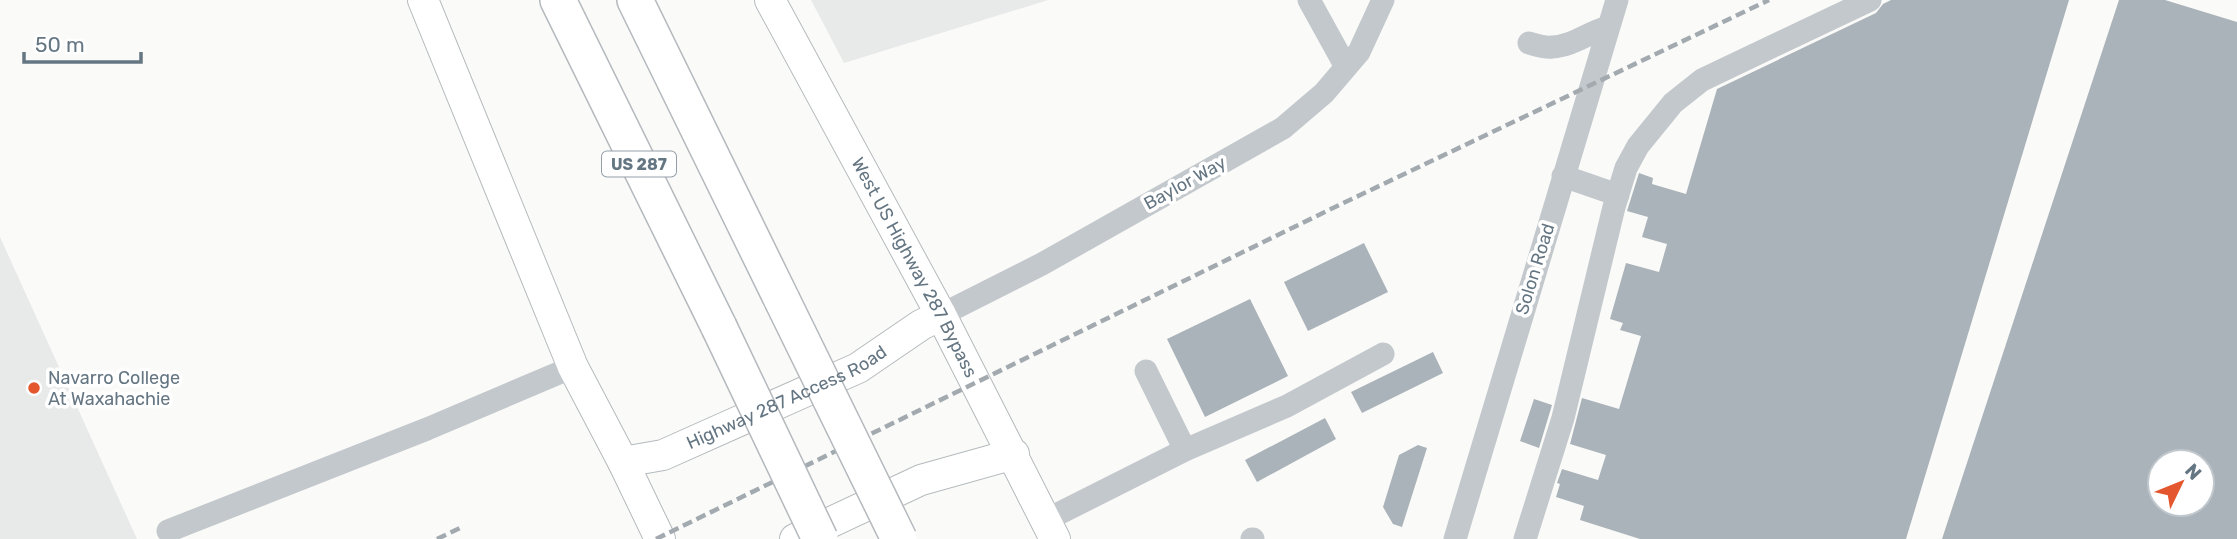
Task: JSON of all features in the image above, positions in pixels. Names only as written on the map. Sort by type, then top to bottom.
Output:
[{"type":"highway","name":"US 287","points":[[558,0],[820,539]]},
{"type":"highway","points":[[644,9],[899,539]]},
{"type":"main road","points":[[423,0],[573,367],[624,462],[660,539]]},
{"type":"main road","name":"West US Highway 287 Bypass","points":[[770,0],[942,315],[1051,530]]},
{"type":"main road","name":"Highway 287 Access Road","points":[[624,462],[663,456],[846,374],[942,315]]},
{"type":"main road","points":[[795,539],[921,480],[1014,454]]},
{"type":"street","points":[[1309,0],[1346,67]]},
{"type":"street","name":"Baylor Way","points":[[942,315],[1042,264],[1283,128],[1324,93],[1359,52],[1383,0]]},
{"type":"street","name":"Solon Road","points":[[1455,539],[1617,0]]},
{"type":"street","points":[[1525,539],[1563,418],[1618,195],[1626,168],[1638,146],[1673,103],[1702,80],[1870,0]]},
{"type":"street","points":[[1529,43],[1551,48],[1608,27]]},
{"type":"street","points":[[1563,176],[1618,195]]},
{"type":"street","points":[[1051,530],[1185,450],[1287,406],[1383,354]]},
{"type":"street","points":[[168,531],[427,429],[573,367]]},
{"type":"street","points":[[1146,371],[1185,450]]},
{"type":"shaded area","points":[[811,0],[1048,0],[844,63]]},
{"type":"shaded area","name":"Navarro College At Waxahachie","points":[[0,237],[137,539],[0,539]]},
{"type":"building","points":[[1891,0],[2069,0],[1906,539],[1640,539],[1580,520],[1584,506],[1556,497],[1562,469],[1598,480],[1606,455],[1570,444],[1582,398],[1619,409],[1641,336],[1620,330],[1623,323],[1610,319],[1626,263],[1659,272],[1667,244],[1642,237],[1648,217],[1627,211],[1639,173],[1653,178],[1652,184],[1686,194],[1717,89],[1876,13],[1883,4]]},
{"type":"building","points":[[2119,0],[2165,0],[2237,22],[2237,539],[1942,539]]},
{"type":"building","points":[[1364,243],[1388,292],[1308,331],[1284,282]]},
{"type":"building","points":[[1250,299],[1288,376],[1205,417],[1167,339]]},
{"type":"building","points":[[1433,352],[1443,373],[1362,413],[1351,392]]},
{"type":"building","points":[[1534,399],[1552,405],[1539,448],[1520,441]]},
{"type":"building","points":[[1325,418],[1336,439],[1257,482],[1245,460]]},
{"type":"building","points":[[1418,445],[1427,448],[1402,527],[1393,524],[1383,507],[1399,455]]},
{"type":"railway","points":[[656,539],[1333,208],[1769,0]]},
{"type":"railway","points":[[437,539],[464,526]]},
{"type":"place","name":"Navarro College At Waxahachie","points":[[34,388]]}]
